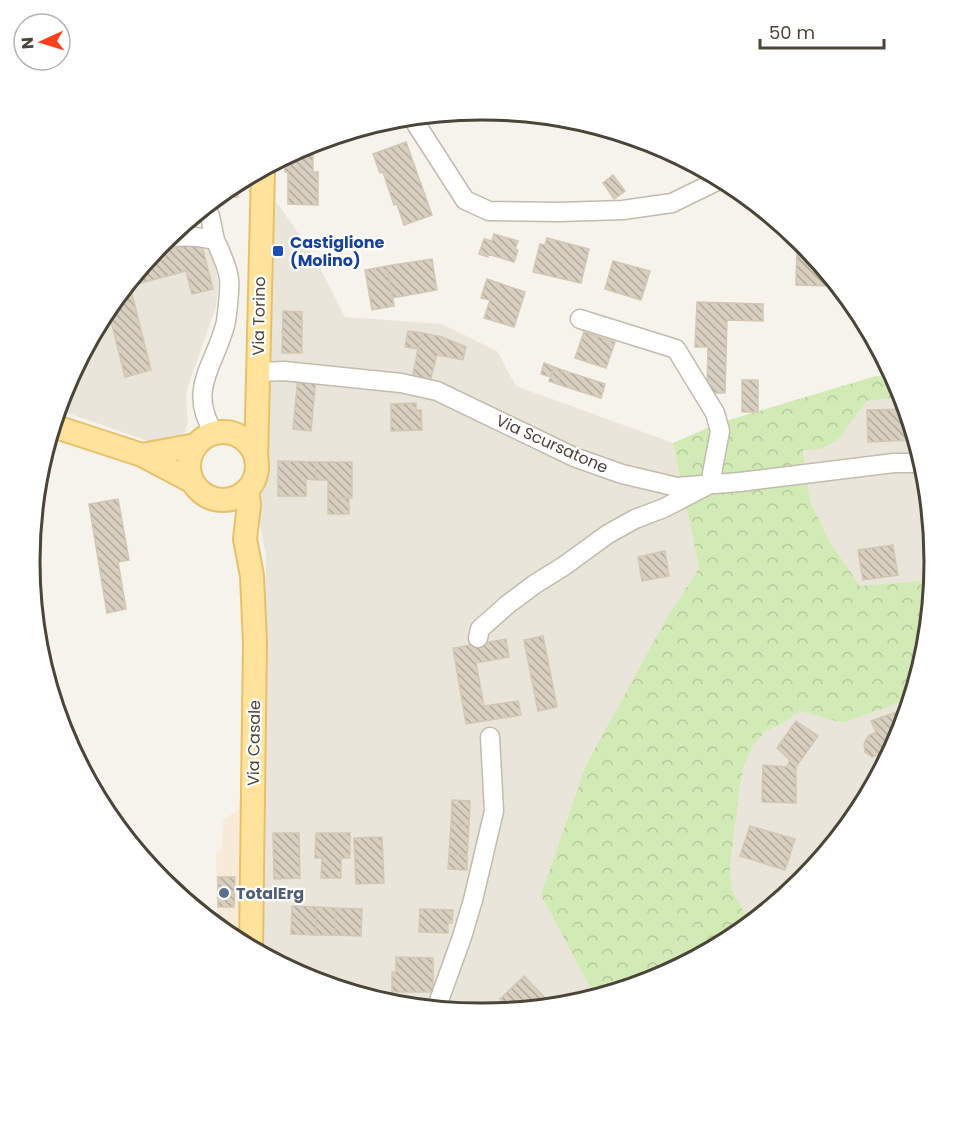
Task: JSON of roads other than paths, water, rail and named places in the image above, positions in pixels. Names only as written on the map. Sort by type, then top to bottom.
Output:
[{"type":"main road","name":"Via Torino","points":[[256,460],[263,178]]},
{"type":"main road","points":[[142,455],[215,438],[245,441],[252,449],[256,460],[256,470],[254,481],[240,496],[230,500],[209,497],[193,482],[189,473],[189,463],[191,454],[215,438],[250,408],[258,381]]},
{"type":"main road","points":[[61,429],[142,455],[193,482]]},
{"type":"main road","points":[[245,539],[249,506],[248,490]]},
{"type":"main road","points":[[219,500],[245,539]]},
{"type":"main road","name":"Via Casale","points":[[245,539],[252,576],[255,643],[251,938]]},
{"type":"street","points":[[416,125],[465,200],[489,210],[559,212],[623,210],[672,203],[711,184]]},
{"type":"street","points":[[208,215],[229,279],[225,327],[205,378],[201,399],[207,422],[215,438]]},
{"type":"street","points":[[184,236],[200,236],[215,240]]},
{"type":"street","points":[[478,638],[480,629],[507,605],[608,534],[710,484],[720,431],[715,412],[676,349],[580,319]]},
{"type":"street","name":"Via Scursatone","points":[[258,381],[284,371],[400,383],[437,391],[574,457],[622,474],[676,487],[894,463],[912,463]]},
{"type":"street","points":[[439,1001],[462,938],[494,811],[490,737]]},
{"type":"place","name":"Castiglione (Molino)","points":[[278,251]]},
{"type":"place","name":"TotalErg","points":[[224,893]]}]
